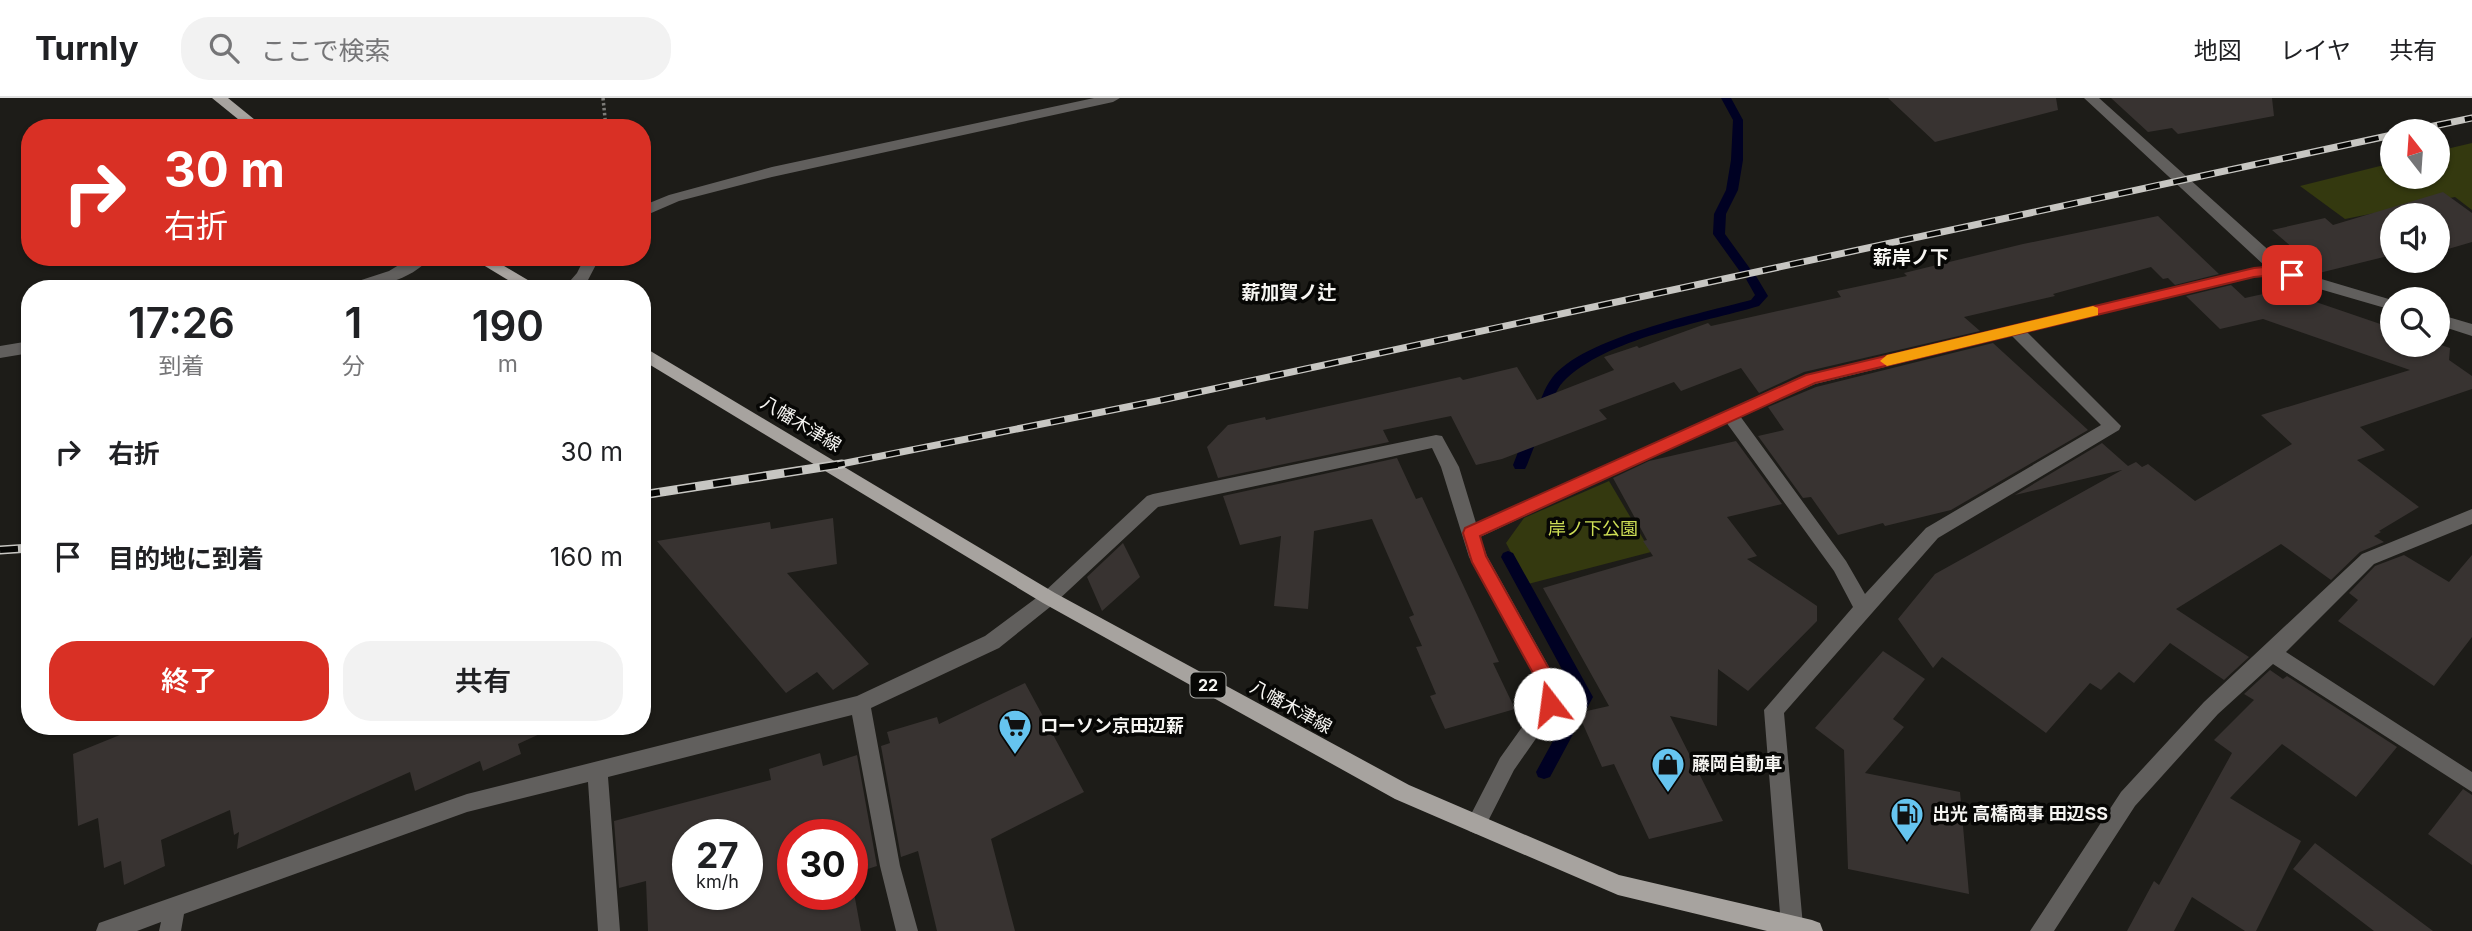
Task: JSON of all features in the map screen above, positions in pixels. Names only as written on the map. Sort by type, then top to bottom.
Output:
[{"type":"main road","points":[[219,98],[246,119]]},
{"type":"main road","points":[[494,266],[519,280]]},
{"type":"main road","name":"八幡木津線","points":[[651,357],[1049,597],[1402,792],[1618,885],[1812,931]]},
{"type":"street","points":[[651,208],[674,198],[772,172],[1113,98]]},
{"type":"street","points":[[2091,98],[2269,259],[2275,271]]},
{"type":"street","points":[[379,280],[409,266]]},
{"type":"street","points":[[1471,533],[1811,379],[2254,272],[2275,271],[2380,302]]},
{"type":"street","points":[[2450,323],[2472,330]]},
{"type":"street","points":[[1792,926],[1774,710],[1932,533],[2113,426],[2015,330]]},
{"type":"street","points":[[0,352],[21,348]]},
{"type":"street","points":[[1729,414],[1840,566],[1863,608]]},
{"type":"street","points":[[107,931],[467,803],[860,704],[992,642],[1049,597],[1153,501],[1436,441],[1450,467],[1478,557],[1548,683],[1550,704],[1507,764],[1476,824]]},
{"type":"street","points":[[2041,931],[2128,799],[2211,708],[2368,559],[2472,516]]},
{"type":"street","points":[[2272,653],[2472,783]]},
{"type":"street","points":[[860,704],[890,866],[907,931]]},
{"type":"street","points":[[597,769],[609,931]]},
{"type":"street","points":[[170,931],[175,905]]},
{"type":"path","points":[[603,98],[605,119]]},
{"type":"green space","points":[[2472,143],[2472,210],[2455,197],[2425,203],[2380,203],[2380,212],[2345,219],[2300,186],[2380,166],[2380,189],[2450,189],[2450,148]]},
{"type":"green space","name":"岸ノ下公園","points":[[1609,481],[1651,552],[1528,584],[1506,543],[1524,518]]},
{"type":"building","points":[[1888,98],[2056,98],[2058,110],[1935,142]]},
{"type":"building","points":[[2111,98],[2272,98],[2274,116],[2178,134],[2172,128],[2148,132]]},
{"type":"building","points":[[2443,192],[2472,213],[2472,242],[2450,248],[2450,203],[2406,203]]},
{"type":"building","points":[[2380,211],[2380,258],[2315,274],[2289,267],[2294,249],[2272,230],[2325,218],[2333,225]]},
{"type":"building","points":[[2158,216],[2219,274],[2175,285],[2168,278],[2163,279],[2151,267],[2053,294],[2055,296],[1964,317],[1980,331],[1804,372],[1759,393],[1741,368],[1681,391],[1674,382],[1599,410],[1607,419],[1502,459],[1476,465],[1451,416],[1383,430],[1389,442],[1218,478],[1207,447],[1228,425],[1265,417],[1266,420],[1517,367],[1537,400],[1614,370],[1604,357],[1637,346],[1639,348],[1708,323],[1711,326],[1841,297],[1837,291],[1907,276],[1904,273],[2023,244]]},
{"type":"building","points":[[2231,285],[2245,298],[2281,290],[2380,324],[2380,357],[2449,357],[2449,360],[2472,376],[2472,389],[2360,427],[2385,450],[2357,460],[2419,507],[2374,536],[2384,542],[2360,552],[2331,580],[2281,544],[2176,609],[2249,657],[2224,680],[2170,643],[2134,683],[2119,672],[2101,690],[2090,683],[2046,733],[1942,657],[1933,668],[1898,619],[1935,574],[2122,470],[2015,495],[2102,443],[2128,466],[2136,462],[2142,467],[2148,464],[2195,501],[2292,444],[2261,415],[2410,370],[2263,319],[2220,329],[2186,296]]},
{"type":"building","points":[[1993,343],[2088,430],[1951,510],[1838,535],[1811,497],[1803,498],[1758,436],[1784,430],[1768,407],[1816,387]]},
{"type":"building","points":[[1736,441],[1782,504],[1727,517],[1757,556],[1747,559],[1817,606],[1817,621],[1748,691],[1718,669],[1717,726],[1670,716],[1723,821],[1649,839],[1614,764],[1602,767],[1578,713],[1609,706],[1543,588],[1653,556],[1613,478],[1649,461]]},
{"type":"building","points":[[1397,458],[1416,499],[1422,497],[1499,662],[1493,663],[1515,709],[1445,729],[1430,696],[1436,694],[1416,647],[1422,646],[1409,617],[1414,615],[1372,519],[1314,531],[1308,609],[1274,606],[1281,536],[1240,545],[1223,496]]},
{"type":"building","points":[[833,518],[837,564],[787,573],[869,664],[833,690],[817,672],[786,693],[657,541],[770,522],[771,529]]},
{"type":"building","points":[[1123,543],[1140,577],[1102,611],[1087,577]]},
{"type":"building","points":[[2404,555],[2449,582],[2472,555],[2472,637],[2434,686],[2338,621],[2358,600],[2349,593],[2375,566]]},
{"type":"building","points":[[1883,651],[1925,679],[1893,719],[1904,727],[1865,773],[1960,792],[1969,894],[1848,869],[1844,750],[1815,728]]},
{"type":"building","points":[[2270,670],[2283,679],[2287,676],[2397,747],[2356,797],[2282,744],[2230,798],[2301,841],[2256,931],[2245,931],[2192,897],[2174,931],[2127,931],[2154,881],[2159,885],[2232,753],[2214,740],[2254,700],[2244,694]]},
{"type":"building","points":[[1025,683],[1084,792],[991,839],[1015,931],[937,931],[918,851],[901,857],[881,746],[890,743],[887,732],[937,717],[939,724]]},
{"type":"building","points":[[120,735],[538,735],[518,744],[521,754],[483,771],[480,761],[415,791],[410,772],[237,849],[239,832],[234,835],[230,810],[161,840],[165,866],[124,885],[121,861],[104,868],[98,818],[78,826],[73,754]]},
{"type":"building","points":[[820,753],[823,766],[857,755],[877,866],[868,869],[868,819],[777,819],[777,910],[857,910],[861,931],[648,931],[646,881],[619,888],[614,821],[771,780],[769,769]]},
{"type":"building","points":[[2463,789],[2472,795],[2472,865],[2428,834]]},
{"type":"building","points":[[2315,843],[2433,931],[2374,931],[2293,869]]},
{"type":"waterway","points":[[1726,98],[1738,120],[1737,160],[1732,190],[1720,214],[1719,234],[1745,270]]},
{"type":"waterway","points":[[1542,412],[1556,381],[1576,364],[1652,331],[1755,303],[1762,296],[1752,279]]},
{"type":"waterway","points":[[1520,465],[1532,434]]},
{"type":"waterway","points":[[1508,557],[1585,697],[1544,772]]},
{"type":"railway","points":[[2450,123],[2472,118]]},
{"type":"railway","points":[[838,465],[1157,401],[2380,138]]},
{"type":"railway","points":[[838,465],[842,464]]},
{"type":"railway","points":[[651,494],[838,465]]},
{"type":"railway","points":[[831,466],[838,465]]},
{"type":"railway","points":[[0,550],[21,549]]},
{"type":"slow traffic","points":[[1887,361],[2093,311]]},
{"type":"place","name":"ローソン京田辺薪","points":[[1015,756]]},
{"type":"place","name":"藤岡自動車","points":[[1668,794]]},
{"type":"place","name":"出光 高橋商事 田辺SS","points":[[1907,844]]},
{"type":"district","name":"薪岸ノ下","points":[[1911,257]]},
{"type":"district","name":"薪加賀ノ辻","points":[[1289,292]]},
{"type":"route","points":[[1550,704],[1548,683],[1478,557],[1471,533],[1811,379],[2254,272],[2275,271],[2292,275]]}]
